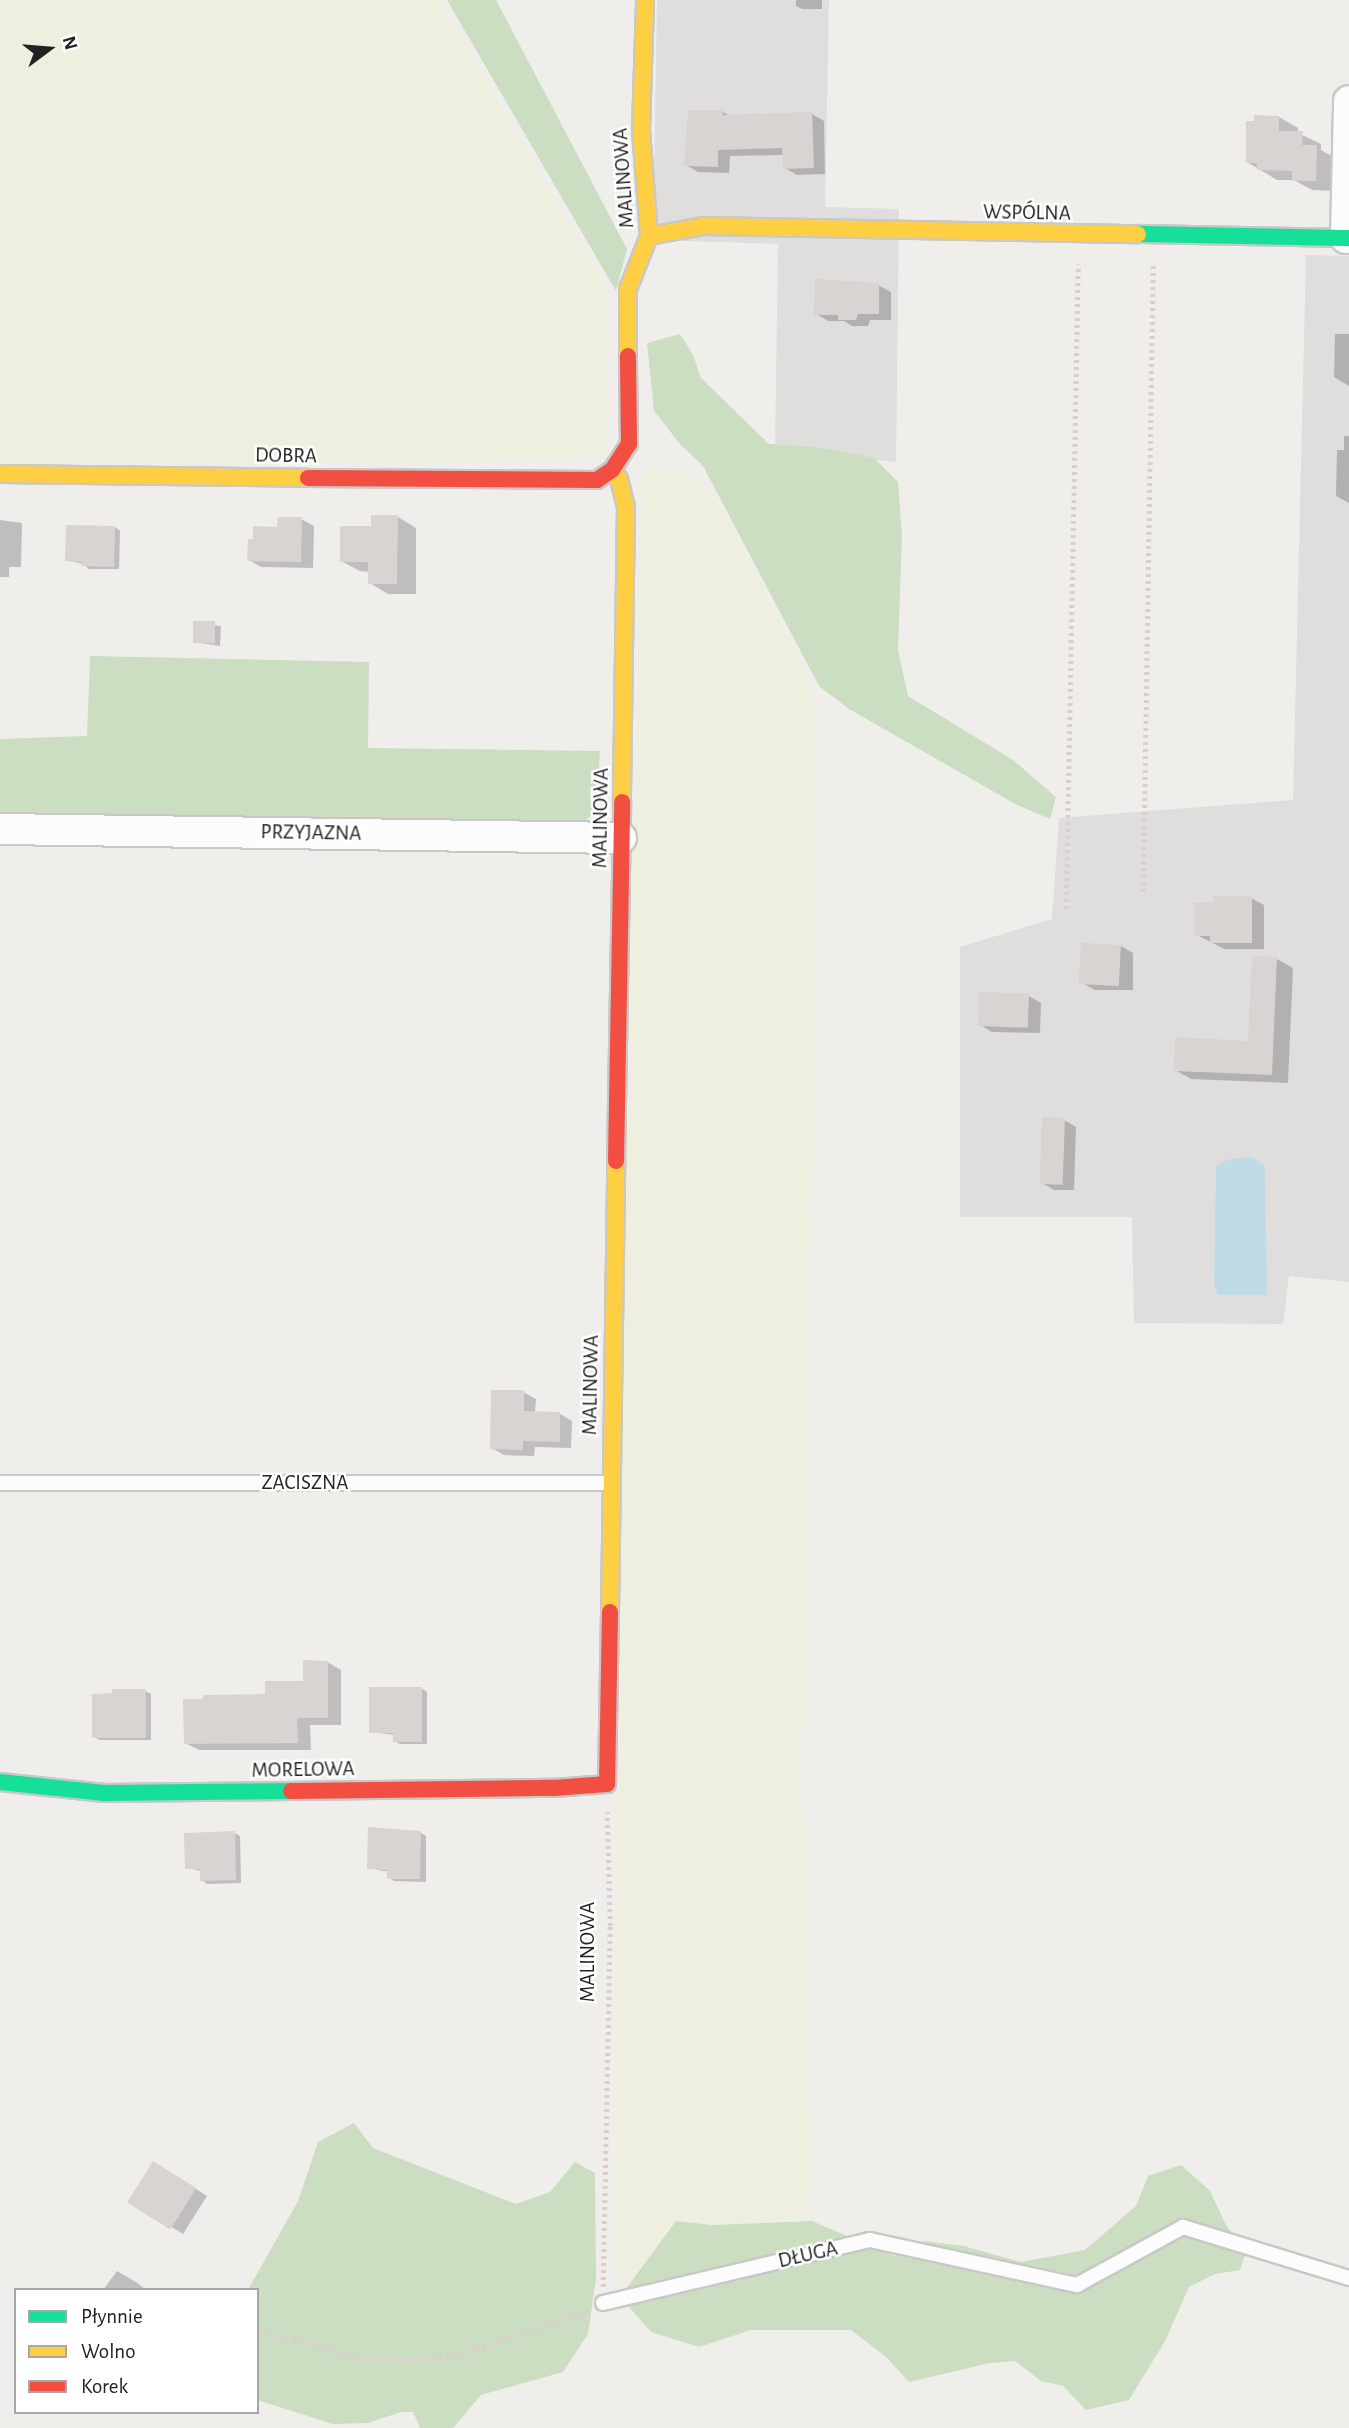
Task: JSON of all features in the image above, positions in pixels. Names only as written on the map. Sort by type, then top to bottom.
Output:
[{"type":"street","name":"MALINOWA","points":[[607,1784],[626,507],[619,479],[612,470],[629,444],[628,289],[649,236],[641,130],[645,0]]},
{"type":"street","points":[[1348,238],[1349,101]]},
{"type":"street","name":"WSPÓLNA","points":[[649,236],[667,234],[683,227],[704,226],[1348,238]]},
{"type":"street","name":"DOBRA","points":[[0,474],[572,482],[597,480],[612,470]]},
{"type":"street","name":"PRZYJAZNA","points":[[0,829],[621,838]]},
{"type":"street","name":"MORELOWA","points":[[0,1782],[104,1793],[554,1788],[607,1784]]},
{"type":"lane","name":"ZACISZNA","points":[[0,1483],[611,1483]]},
{"type":"lane","name":"DŁUGA","points":[[603,2303],[870,2240],[1077,2285],[1183,2227],[1349,2278]]},
{"type":"path","points":[[1066,909],[1079,235]]},
{"type":"path","points":[[1143,892],[1153,235]]},
{"type":"path","name":"MALINOWA","points":[[603,2303],[610,1926],[607,1784]]},
{"type":"path","points":[[259,2332],[294,2339],[356,2358],[404,2361],[456,2356],[584,2314],[603,2303]]},
{"type":"shaded area","points":[[657,0],[829,0],[825,207],[899,209],[896,462],[775,451],[778,244],[653,240]]},
{"type":"shaded area","points":[[1306,255],[1349,256],[1349,1282],[1289,1276],[1283,1324],[1134,1323],[1132,1217],[960,1217],[960,947],[1052,919],[1059,818],[1293,800]]},
{"type":"green space","points":[[0,0],[440,0],[608,292],[607,449],[575,460],[0,465]]},
{"type":"green space","points":[[447,0],[496,0],[627,249],[616,291]]},
{"type":"green space","points":[[680,334],[693,355],[701,378],[769,444],[817,447],[874,458],[898,482],[902,536],[898,650],[908,696],[1013,760],[1056,797],[1050,819],[1017,805],[849,709],[819,686],[703,466],[680,444],[654,411],[647,343]]},
{"type":"green space","points":[[677,468],[703,485],[720,507],[802,664],[813,700],[814,1134],[805,1330],[808,1701],[796,1757],[803,1820],[811,2212],[617,2283],[621,1495],[641,482],[655,469]]},
{"type":"green space","points":[[90,656],[369,662],[368,748],[600,751],[596,812],[584,821],[0,813],[0,739],[87,736]]},
{"type":"green space","points":[[354,2123],[373,2148],[516,2204],[550,2192],[575,2162],[595,2173],[596,2279],[588,2334],[563,2372],[481,2395],[453,2428],[420,2428],[413,2412],[401,2412],[368,2423],[333,2424],[259,2401],[259,2288],[249,2288],[298,2201],[318,2142]]},
{"type":"green space","points":[[1181,2165],[1210,2191],[1226,2225],[1246,2252],[1240,2270],[1215,2274],[1189,2287],[1165,2341],[1129,2400],[1086,2410],[1063,2386],[1041,2381],[1015,2361],[990,2363],[909,2382],[886,2357],[851,2330],[751,2330],[699,2347],[651,2332],[620,2297],[676,2221],[712,2225],[812,2221],[894,2256],[925,2241],[964,2246],[1021,2262],[1085,2250],[1136,2206],[1148,2176]]},
{"type":"water","points":[[1252,1157],[1265,1166],[1267,1295],[1218,1295],[1214,1286],[1216,1166],[1229,1159]]},
{"type":"building","points":[[688,110],[723,110],[723,115],[812,112],[814,168],[783,169],[782,148],[718,150],[718,167],[684,166]]},
{"type":"building","points":[[1254,115],[1279,116],[1279,131],[1303,131],[1302,145],[1317,145],[1316,181],[1292,181],[1292,171],[1257,170],[1257,163],[1246,163],[1246,121],[1254,121]]},
{"type":"building","points":[[815,279],[879,283],[879,314],[858,314],[856,320],[838,320],[838,315],[814,315]]},
{"type":"building","points":[[371,515],[398,515],[397,584],[368,584],[368,562],[340,562],[340,526],[371,526]]},
{"type":"building","points":[[278,517],[302,517],[301,562],[247,561],[248,539],[253,539],[253,526],[277,527]]},
{"type":"building","points":[[66,525],[115,526],[114,567],[82,566],[82,562],[65,561]]},
{"type":"building","points":[[193,621],[215,621],[215,643],[193,643]]},
{"type":"building","points":[[1213,896],[1252,896],[1252,943],[1210,943],[1210,936],[1195,936],[1194,903],[1213,902]]},
{"type":"building","points":[[1081,943],[1121,945],[1119,986],[1079,984]]},
{"type":"building","points":[[1252,956],[1277,957],[1272,1075],[1174,1071],[1175,1037],[1248,1041]]},
{"type":"building","points":[[979,992],[1029,994],[1028,1028],[978,1026]]},
{"type":"building","points":[[1042,1117],[1065,1118],[1063,1185],[1040,1184]]},
{"type":"building","points":[[491,1390],[524,1390],[524,1411],[560,1412],[560,1442],[523,1441],[523,1450],[490,1449]]},
{"type":"building","points":[[303,1660],[328,1661],[328,1718],[297,1718],[298,1743],[184,1744],[183,1699],[203,1699],[203,1695],[265,1694],[265,1681],[303,1681]]},
{"type":"building","points":[[369,1687],[422,1687],[422,1742],[393,1742],[393,1733],[369,1733]]},
{"type":"building","points":[[112,1689],[146,1689],[146,1738],[92,1738],[92,1694],[112,1693]]},
{"type":"building","points":[[368,1827],[421,1831],[420,1879],[387,1879],[387,1870],[367,1869]]},
{"type":"building","points":[[235,1831],[236,1880],[200,1881],[200,1869],[185,1869],[184,1833]]},
{"type":"building","points":[[153,2161],[196,2188],[170,2230],[127,2203]]},
{"type":"traffic: fast","points":[[1138,234],[1349,238]]},
{"type":"traffic: fast","points":[[0,1782],[104,1793],[291,1791]]},
{"type":"traffic: slow","points":[[628,356],[628,289],[649,236],[641,130],[645,0]]},
{"type":"traffic: slow","points":[[649,236],[704,226],[1138,234]]},
{"type":"traffic: slow","points":[[612,470],[619,479],[626,507],[622,802]]},
{"type":"traffic: slow","points":[[0,474],[308,478]]},
{"type":"traffic: slow","points":[[610,1612],[616,1161]]},
{"type":"traffic: jam","points":[[308,478],[597,480],[612,470],[629,444],[628,356]]},
{"type":"traffic: jam","points":[[616,1161],[622,802]]},
{"type":"traffic: jam","points":[[291,1791],[554,1788],[607,1784],[610,1612]]}]
